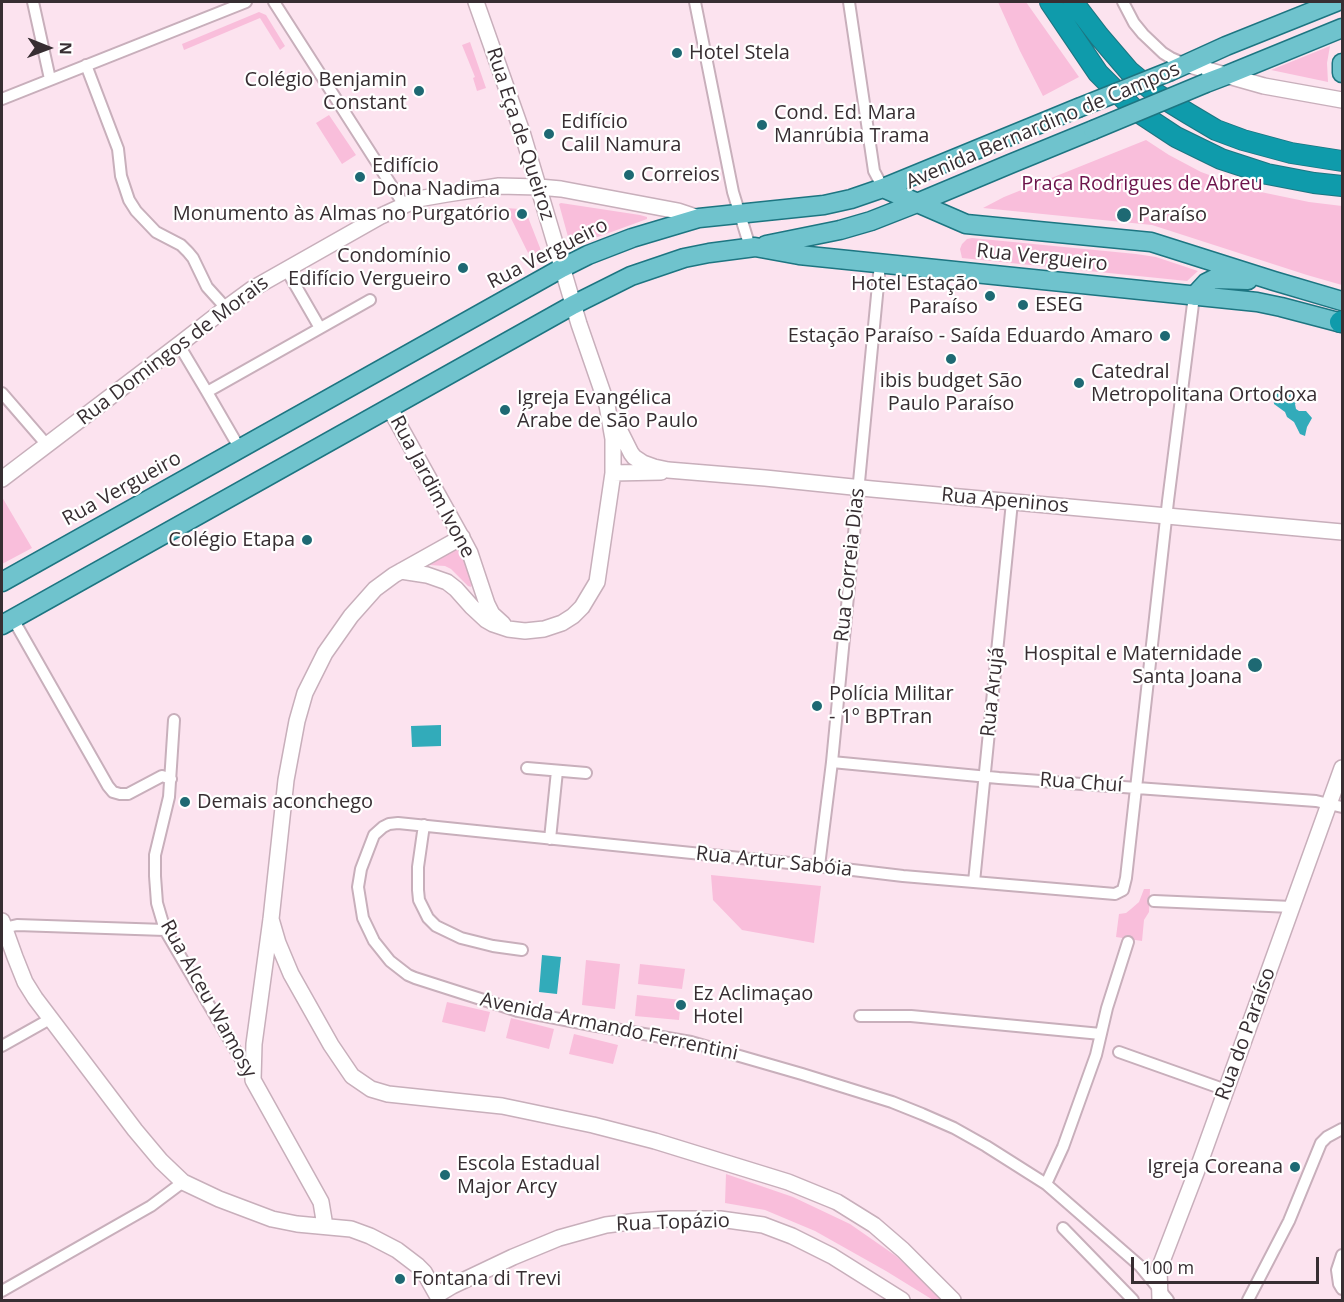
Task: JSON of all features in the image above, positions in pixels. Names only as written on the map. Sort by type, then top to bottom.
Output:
[{"type":"highway","points":[[1050,2],[1098,73],[1135,110],[1176,137],[1221,159],[1267,174],[1342,186]]},
{"type":"highway","points":[[1073,2],[1118,60],[1146,86],[1173,105],[1216,130],[1243,140],[1291,153],[1342,161]]},
{"type":"main road","name":"Avenida Bernardino de Campos","points":[[883,188],[1336,2]]},
{"type":"main road","name":"Avenida Bernardino de Campos","points":[[752,247],[840,230],[917,203],[1342,28]]},
{"type":"main road","points":[[1342,63],[1342,73]]},
{"type":"main road","name":"Rua Vergueiro","points":[[2,582],[562,268],[621,241],[699,218],[824,205],[883,188],[966,224],[1151,242],[1342,301]]},
{"type":"main road","name":"Rua Vergueiro","points":[[7,622],[573,305],[631,276],[693,256],[752,247],[880,264],[1265,304],[1342,322]]},
{"type":"main road","points":[[1194,296],[1206,283],[1214,279],[1274,281]]},
{"type":"street","points":[[33,2],[50,80]]},
{"type":"street","points":[[2,99],[246,2]]},
{"type":"street","points":[[274,2],[404,205]]},
{"type":"street","name":"Rua Eça de Queiroz","points":[[476,2],[522,132],[573,305],[607,405]]},
{"type":"street","points":[[694,2],[733,192],[752,247]]},
{"type":"street","points":[[849,2],[874,171],[883,188]]},
{"type":"street","points":[[1123,2],[1134,23],[1147,39],[1171,58],[1178,67],[1227,75],[1279,89],[1342,99]]},
{"type":"street","points":[[86,65],[118,149],[121,176],[129,200],[156,232],[181,245],[188,252],[207,287],[226,308]]},
{"type":"street","name":"Rua Domingos de Morais","points":[[2,479],[252,289],[404,205],[432,196],[499,186],[539,187],[667,209],[699,218]]},
{"type":"street","name":"Rua Correia Dias","points":[[819,866],[832,762],[880,264]]},
{"type":"street","points":[[286,269],[320,328]]},
{"type":"street","points":[[1136,787],[1194,296]]},
{"type":"street","points":[[207,392],[370,300]]},
{"type":"street","points":[[179,345],[240,449]]},
{"type":"street","points":[[2,393],[47,445]]},
{"type":"street","points":[[400,571],[428,575],[447,582],[486,620],[508,629],[525,631],[544,629],[562,623],[573,616],[582,607],[597,582],[613,473],[613,439],[607,405]]},
{"type":"street","name":"Rua Apeninos","points":[[607,405],[634,457],[643,463],[668,470],[1342,532]]},
{"type":"street","name":"Rua Jardim Ivone","points":[[389,407],[470,553],[492,614],[508,629]]},
{"type":"street","name":"Rua Apeninos","points":[[613,473],[668,470]]},
{"type":"street","name":"Rua Arujá","points":[[974,882],[1012,502]]},
{"type":"street","points":[[253,1080],[254,1044],[271,919],[286,780],[297,721],[305,693],[325,653],[351,616],[375,589],[400,571],[462,537]]},
{"type":"street","points":[[7,622],[113,792],[128,794],[162,776],[171,779]]},
{"type":"street","name":"Rua Alceu Wamosy","points":[[174,720],[169,797],[155,855],[157,903],[165,930],[321,1202],[325,1226]]},
{"type":"street","name":"Rua Chuí","points":[[832,762],[1316,801],[1336,806]]},
{"type":"street","points":[[527,768],[586,773]]},
{"type":"street","name":"Rua do Paraíso","points":[[1161,1298],[1159,1269],[1199,1166],[1292,908],[1336,806],[1342,768]]},
{"type":"street","points":[[550,839],[556,771]]},
{"type":"street","name":"Rua Artur Sabóia","points":[[423,825],[903,876],[1115,894],[1123,890],[1126,878],[1136,787]]},
{"type":"street","name":"Avenida Armando Ferrentini","points":[[423,825],[398,823],[382,827],[371,843],[361,869],[358,887],[363,918],[374,941],[390,961],[408,975],[518,1011],[691,1042],[891,1102],[954,1128],[1046,1184],[1140,1266],[1161,1298]]},
{"type":"street","points":[[423,825],[418,890],[419,900],[428,918],[436,926],[461,938],[522,950]]},
{"type":"street","points":[[1154,901],[1292,908]]},
{"type":"street","points":[[271,919],[291,974],[331,1045],[352,1076],[371,1089],[388,1094],[502,1106],[593,1125],[655,1141],[788,1182],[837,1203],[874,1225],[903,1250],[953,1300]]},
{"type":"street","points":[[165,930],[3,924],[25,982],[50,1019],[135,1130],[161,1161],[183,1182],[219,1199],[272,1219],[297,1224],[351,1229],[370,1236],[397,1250],[424,1272],[435,1299]]},
{"type":"street","points":[[1046,1184],[1063,1147],[1096,1055],[1107,1008],[1128,942]]},
{"type":"street","points":[[860,1016],[911,1016],[1101,1034]]},
{"type":"street","points":[[2,1046],[50,1019]]},
{"type":"street","points":[[1119,1052],[1226,1090]]},
{"type":"street","points":[[1248,1300],[1289,1221],[1321,1143],[1342,1129]]},
{"type":"street","points":[[2,1291],[151,1206],[183,1182]]},
{"type":"street","name":"Rua Topázio","points":[[435,1299],[503,1262],[559,1238],[606,1226],[638,1221],[720,1219],[763,1225],[792,1236],[832,1256],[902,1300]]},
{"type":"street","points":[[1063,1228],[1133,1300]]},
{"type":"street","points":[[1342,1255],[1337,1270],[1342,1289]]},
{"type":"green space","points":[[998,2],[1026,2],[1079,77],[1043,96]]},
{"type":"green space","points":[[259,12],[266,15],[285,46],[280,50],[260,18],[184,50],[182,44]]},
{"type":"green space","points":[[470,42],[486,88],[477,91],[473,78],[475,77],[462,45]]},
{"type":"green space","points":[[1330,46],[1327,63],[1328,82],[1271,70]]},
{"type":"green space","points":[[329,115],[356,155],[342,164],[316,123]]},
{"type":"green space","name":"Praça Rodrigues de Abreu","points":[[1146,140],[1201,172],[1251,190],[1342,206],[1342,285],[1152,225],[983,208],[1004,197]]},
{"type":"green space","points":[[559,204],[640,215],[647,219],[573,246],[570,244]]},
{"type":"green space","points":[[506,208],[526,212],[542,253],[531,259]]},
{"type":"green space","name":"Praça Rodrigues de Abreu","points":[[972,238],[1136,254],[1156,257],[1198,271],[1187,281],[962,258],[960,249],[962,244]]},
{"type":"green space","points":[[2,497],[32,548],[2,564]]},
{"type":"green space","points":[[457,548],[461,551],[468,568],[471,587],[451,569],[428,564]]},
{"type":"green space","points":[[711,875],[821,886],[814,943],[742,930],[713,900]]},
{"type":"green space","points":[[1144,889],[1150,889],[1149,912],[1144,920],[1142,941],[1116,937],[1119,914],[1126,913],[1139,902]]},
{"type":"green space","points":[[586,960],[620,964],[615,1009],[582,1005]]},
{"type":"green space","points":[[640,964],[685,969],[682,989],[638,984]]},
{"type":"green space","points":[[637,995],[681,1000],[679,1020],[635,1016]]},
{"type":"green space","points":[[447,1002],[490,1012],[485,1032],[442,1022]]},
{"type":"green space","points":[[511,1018],[554,1029],[549,1049],[506,1038]]},
{"type":"green space","points":[[574,1034],[618,1045],[613,1064],[569,1054]]},
{"type":"green space","points":[[726,1174],[793,1197],[850,1224],[896,1256],[941,1300],[933,1300],[815,1231],[765,1210],[725,1203]]},
{"type":"water","points":[[1273,392],[1281,392],[1285,396],[1292,394],[1297,401],[1296,409],[1306,411],[1312,418],[1305,436],[1300,434],[1294,422],[1287,417],[1285,412],[1274,404]]},
{"type":"water","points":[[441,725],[441,746],[412,747],[411,726]]},
{"type":"water","points":[[542,955],[561,957],[557,994],[539,992]]},
{"type":"place","name":"Hotel Stela","points":[[677,53]]},
{"type":"place","name":"Colégio Benjamin Constant","points":[[419,91]]},
{"type":"place","name":"Cond. Ed. Mara Manrúbia Trama","points":[[762,125]]},
{"type":"place","name":"Edifício Calil Namura","points":[[549,134]]},
{"type":"place","name":"Correios","points":[[629,175]]},
{"type":"place","name":"Edifício Dona Nadima","points":[[360,177]]},
{"type":"place","name":"Monumento às Almas no Purgatório","points":[[522,214]]},
{"type":"place","name":"Paraíso","points":[[1124,215]]},
{"type":"place","name":"Condomínio Edifício Vergueiro","points":[[463,268]]},
{"type":"place","name":"Hotel Estação Paraíso","points":[[990,296]]},
{"type":"place","name":"ESEG","points":[[1023,305]]},
{"type":"place","name":"Estação Paraíso - Saída Eduardo Amaro","points":[[1165,336]]},
{"type":"place","name":"ibis budget São Paulo Paraíso","points":[[951,359]]},
{"type":"place","name":"Catedral Metropolitana Ortodoxa","points":[[1079,383]]},
{"type":"place","name":"Igreja Evangélica Árabe de São Paulo","points":[[505,410]]},
{"type":"place","name":"Colégio Etapa","points":[[307,540]]},
{"type":"place","name":"Hospital e Maternidade Santa Joana","points":[[1255,665]]},
{"type":"place","name":"Polícia Militar - 1º BPTran","points":[[817,706]]},
{"type":"place","name":"Demais aconchego","points":[[185,802]]},
{"type":"place","name":"Ez Aclimaçao Hotel","points":[[681,1005]]},
{"type":"place","name":"Igreja Coreana","points":[[1295,1167]]},
{"type":"place","name":"Escola Estadual Major Arcy","points":[[445,1175]]},
{"type":"place","name":"Fontana di Trevi","points":[[400,1279]]}]
